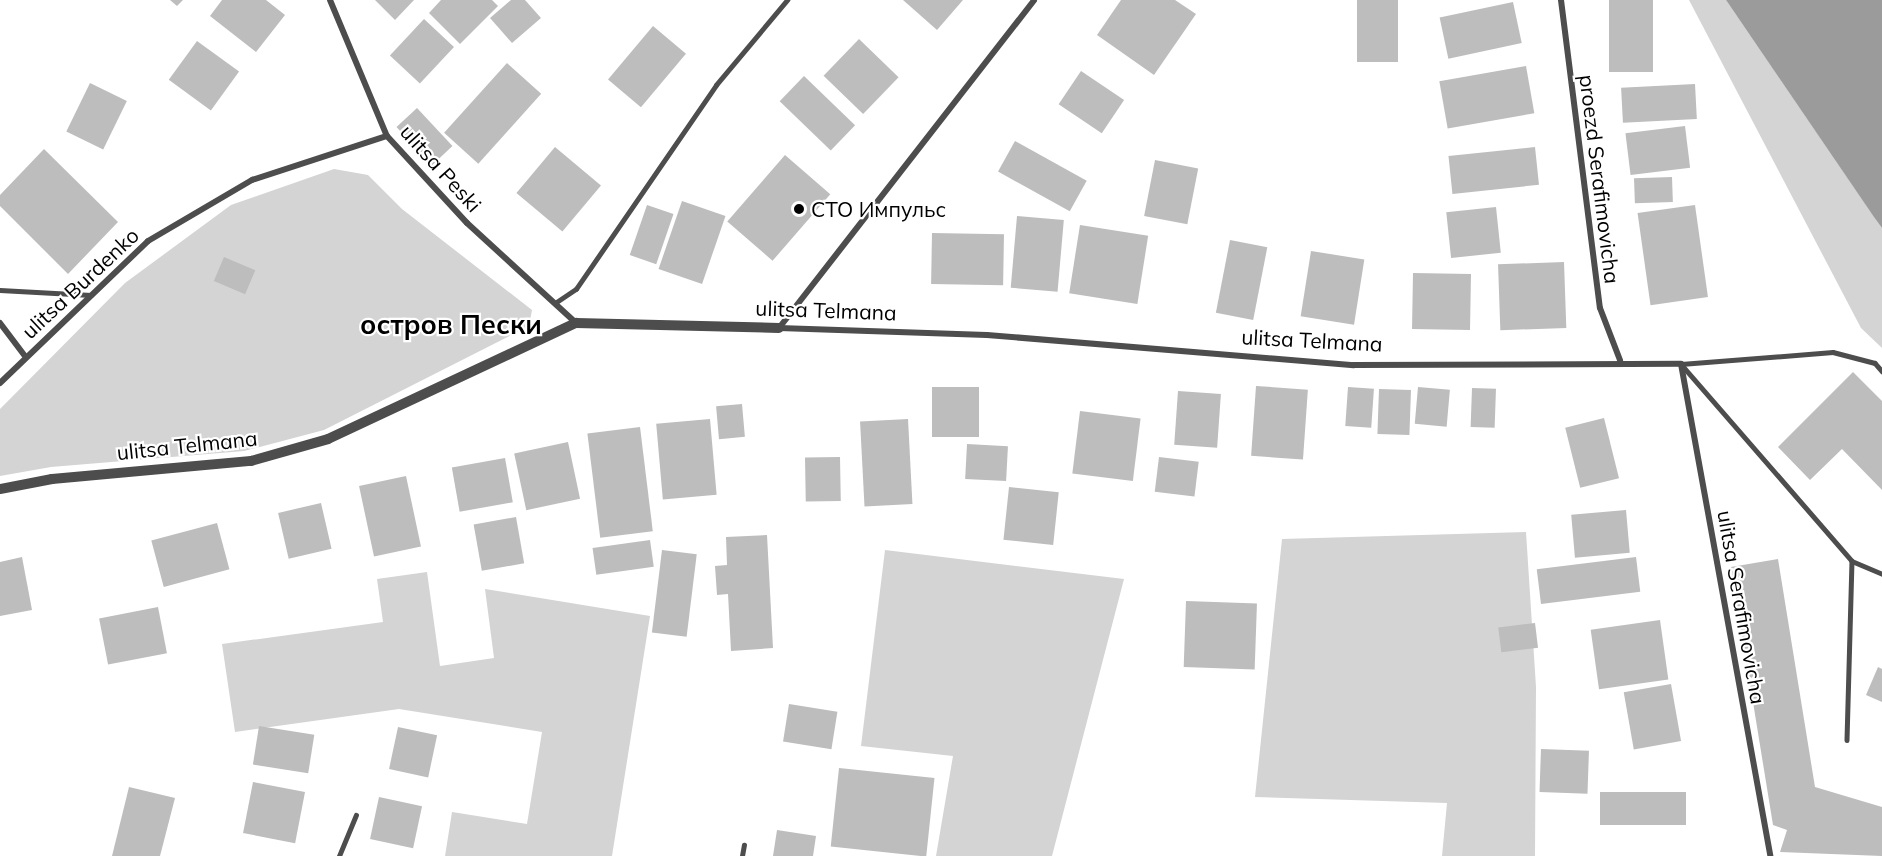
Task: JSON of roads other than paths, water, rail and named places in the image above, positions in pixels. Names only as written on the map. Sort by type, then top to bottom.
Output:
[{"type":"street","name":"ulitsa Peski","points":[[330,0],[387,136],[467,223],[576,323]]},
{"type":"street","points":[[778,328],[1034,0]]},
{"type":"street","name":"proezd Serafimovicha","points":[[1561,0],[1600,308],[1620,360]]},
{"type":"street","name":"ulitsa Burdenko","points":[[0,383],[25,356],[148,240],[252,180],[387,136]]},
{"type":"street","name":"ulitsa Burdenko","points":[[0,323],[25,356]]},
{"type":"street","name":"ulitsa Telmana","points":[[0,489],[52,479],[251,461],[328,440],[576,323],[987,334],[1354,365],[1620,360],[1681,364]]},
{"type":"street","name":"ulitsa Serafimovicha","points":[[1681,364],[1770,856]]},
{"type":"lane","points":[[555,303],[576,289],[716,85],[787,0]]},
{"type":"lane","points":[[0,290],[90,295]]},
{"type":"lane","points":[[1681,364],[1833,352],[1875,363],[1882,370]]},
{"type":"lane","points":[[1681,364],[1851,561],[1882,574]]},
{"type":"lane","points":[[1847,740],[1851,561]]},
{"type":"lane","points":[[339,856],[356,815]]},
{"type":"lane","points":[[742,856],[744,845]]},
{"type":"place","name":"СТО Импульс","points":[[799,209]]},
{"type":"district","name":"остров Пески","points":[[451,325]]}]
